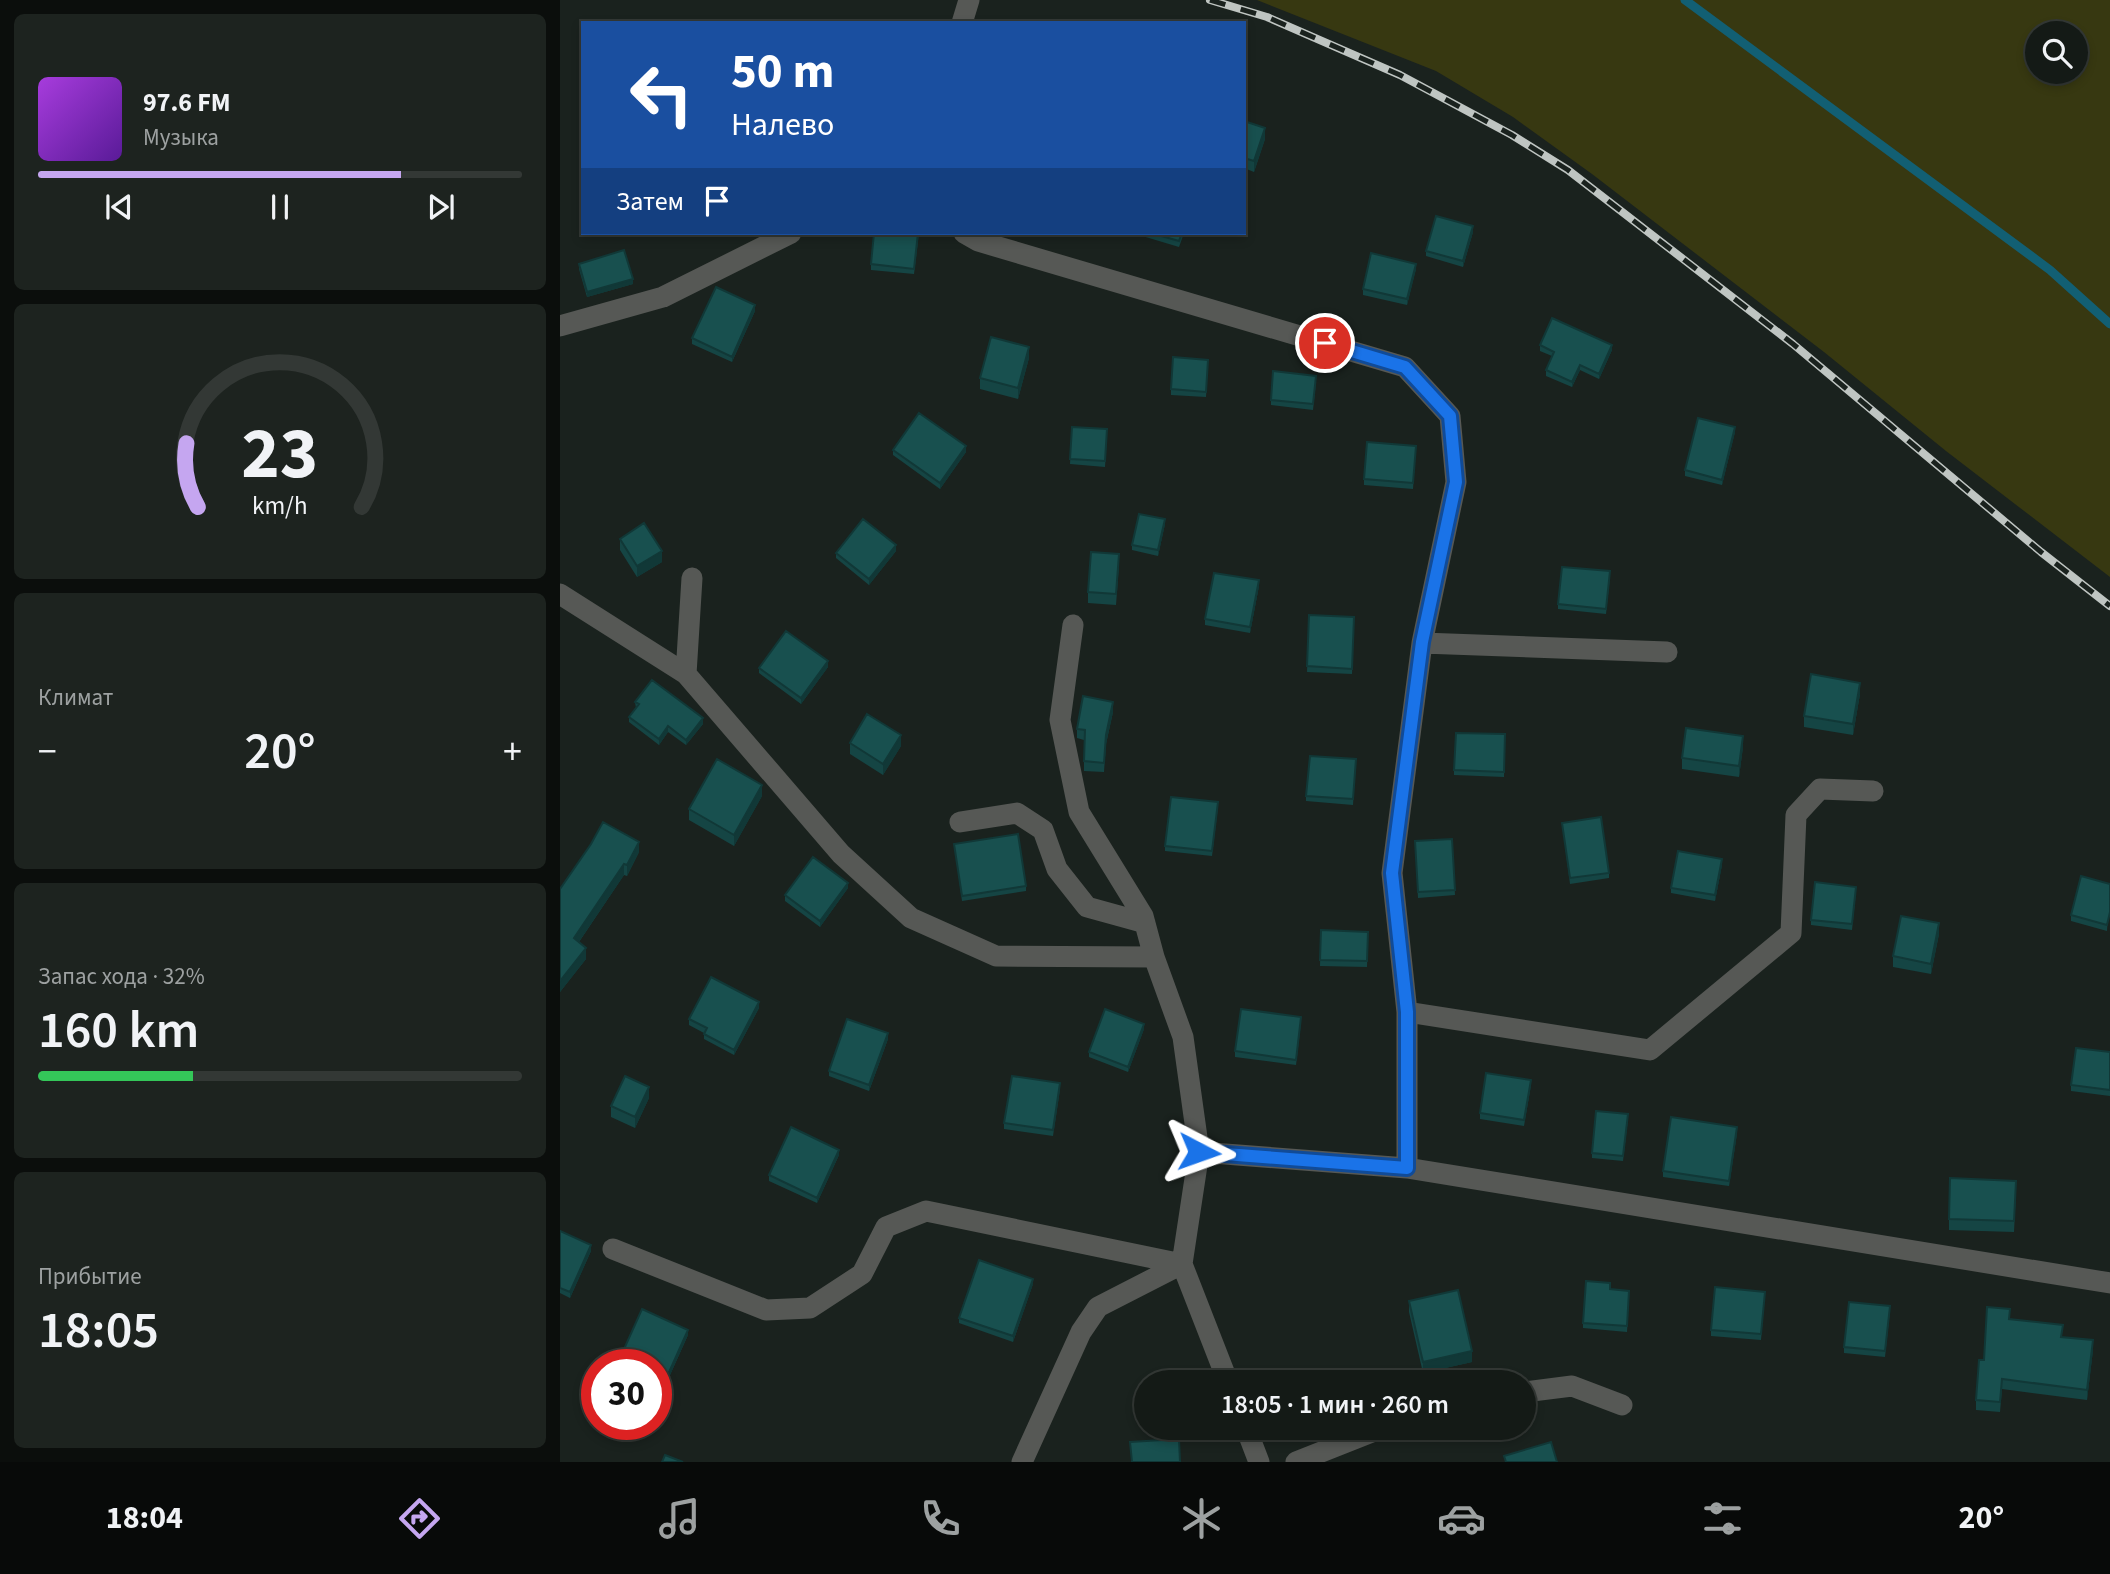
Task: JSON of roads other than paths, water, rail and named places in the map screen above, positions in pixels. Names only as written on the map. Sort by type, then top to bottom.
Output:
[{"type":"street","points":[[963,21],[969,0]]},
{"type":"street","points":[[560,326],[663,297],[787,235]]},
{"type":"street","points":[[968,235],[978,241],[1405,367],[1450,416],[1456,482],[1422,642],[1392,873],[1407,1012],[1407,1168]]},
{"type":"street","points":[[686,674],[692,578]]},
{"type":"street","points":[[560,594],[686,674],[841,854],[911,918],[996,956],[1154,957]]},
{"type":"street","points":[[1073,625],[1060,720],[1079,813],[1143,916],[1154,957],[1183,1037],[1199,1152],[1182,1264],[1223,1370]]},
{"type":"street","points":[[1422,642],[1667,652]]},
{"type":"street","points":[[1407,1012],[1650,1050],[1791,933],[1796,815],[1820,789],[1873,791]]},
{"type":"street","points":[[960,822],[1017,813],[1043,830],[1057,869],[1087,907],[1145,923]]},
{"type":"street","points":[[1199,1152],[1407,1168],[2110,1283]]},
{"type":"street","points":[[613,1249],[766,1310],[810,1308],[862,1274],[886,1227],[926,1211],[1182,1264]]},
{"type":"street","points":[[1023,1462],[1080,1332],[1098,1307],[1182,1264]]},
{"type":"street","points":[[1536,1390],[1572,1386],[1622,1405]]},
{"type":"street","points":[[1250,1440],[1259,1462]]},
{"type":"street","points":[[1296,1462],[1352,1440]]},
{"type":"waterway","points":[[1685,0],[2050,270],[2110,324]]},
{"type":"railway","points":[[1210,0],[1267,17],[1400,75],[1512,135],[1568,170],[1793,344],[2041,552],[2110,606]]}]
